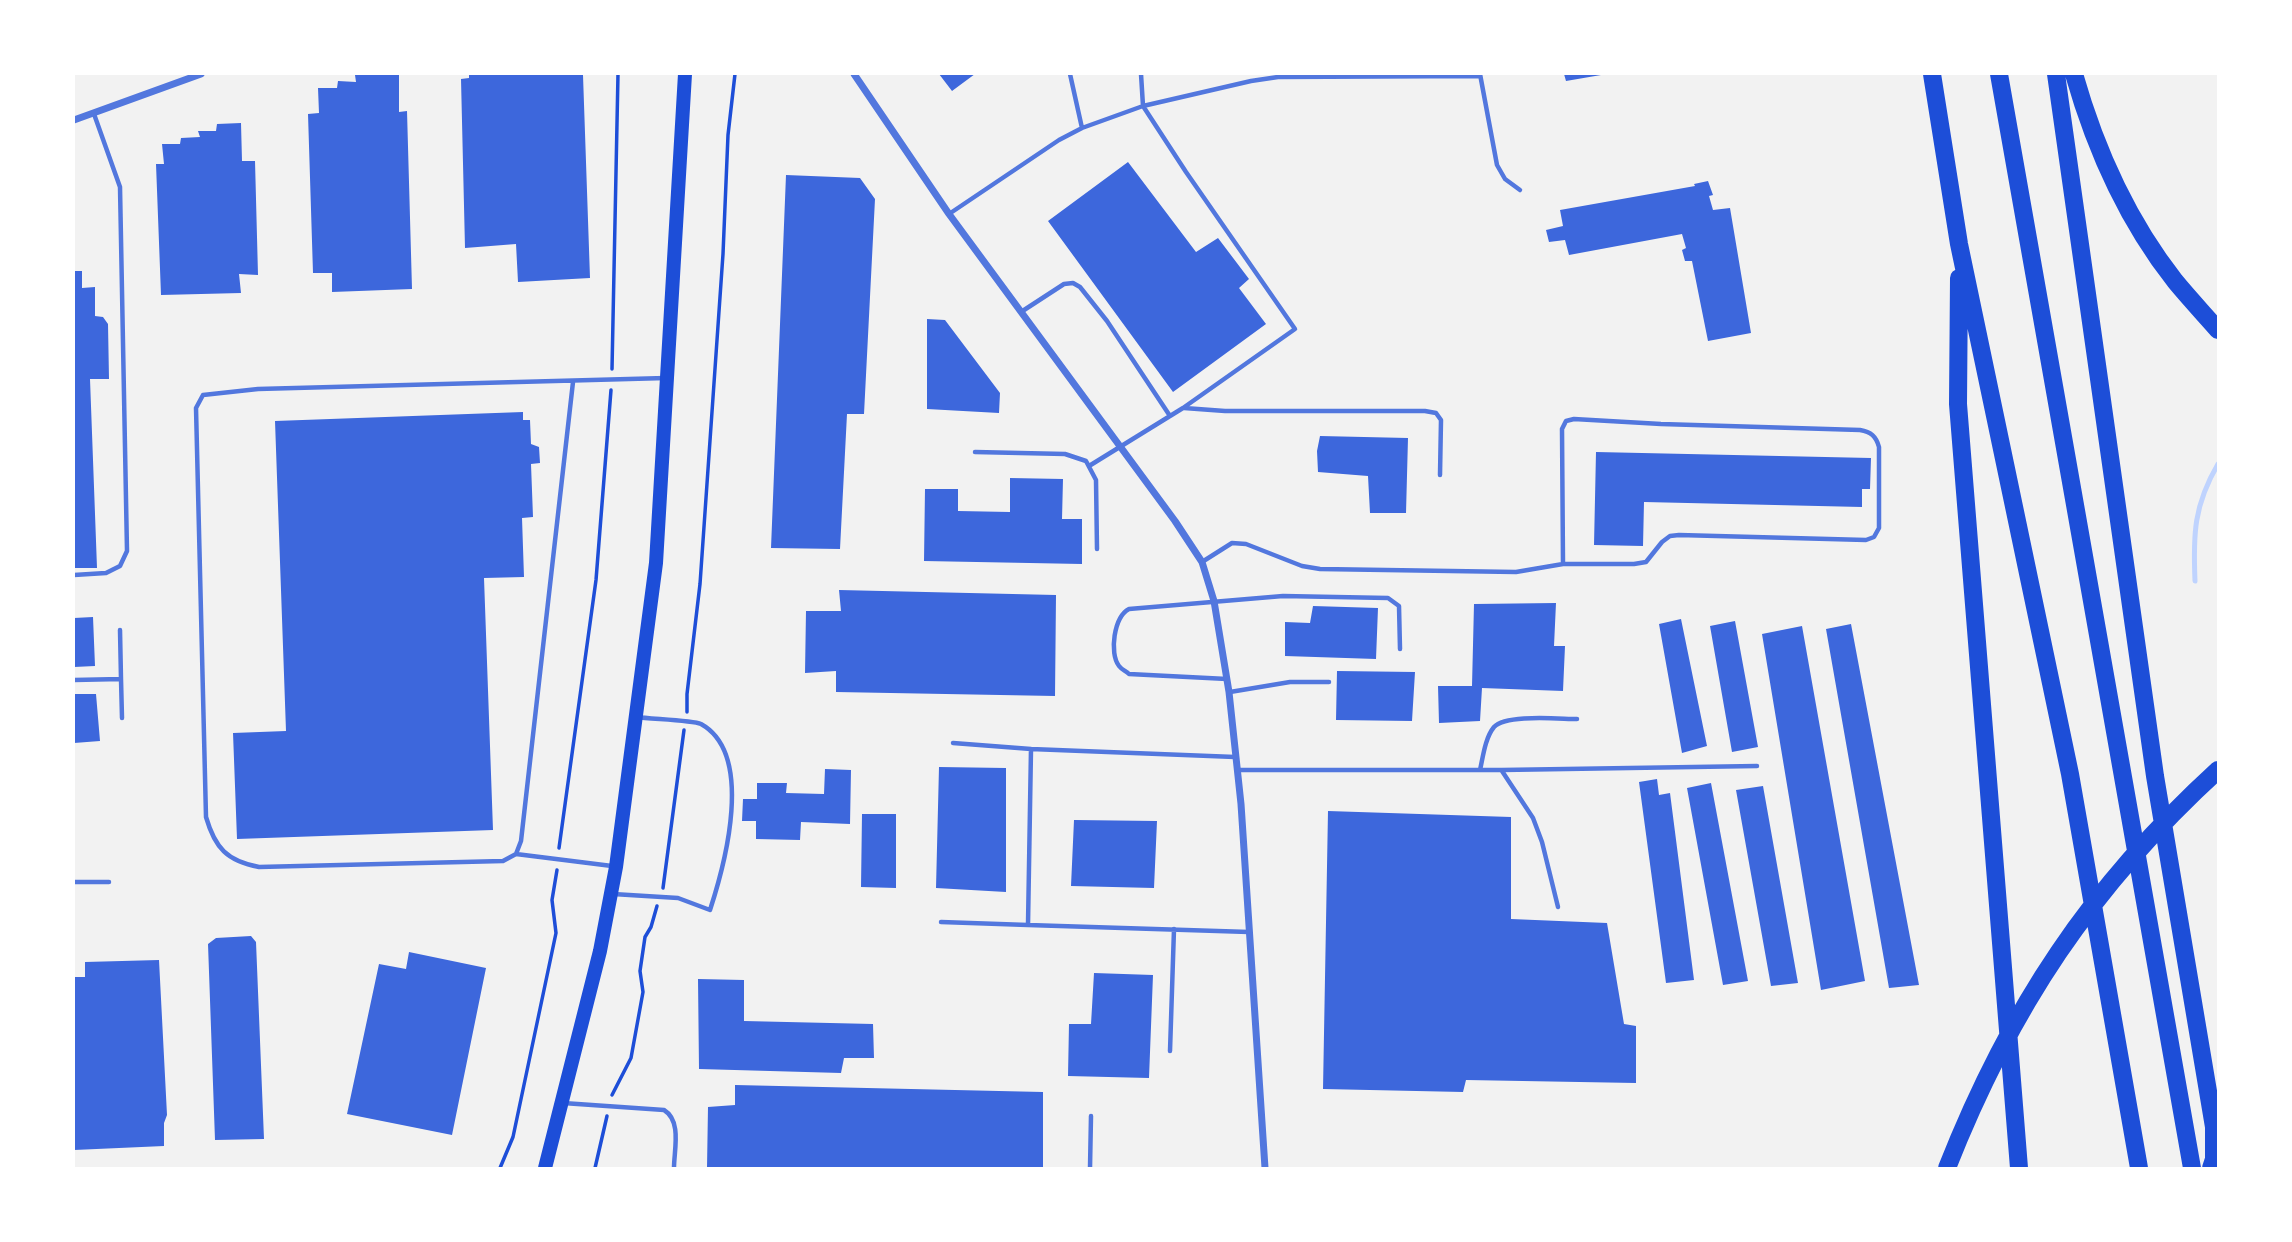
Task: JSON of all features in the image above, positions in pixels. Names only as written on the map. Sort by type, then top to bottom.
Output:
[{"type":"highway","points":[[1932,74],[1959,244],[2070,774],[2139,1168]]},
{"type":"highway","points":[[1999,74],[2192,1168]]},
{"type":"highway","points":[[2056,74],[2155,776],[2214,1126],[2214,1159],[2211,1168]]},
{"type":"highway","points":[[2074,74],[2088,123],[2127,209],[2175,281],[2218,330]]},
{"type":"highway","points":[[1959,244],[1958,404],[2019,1168]]},
{"type":"highway","points":[[1947,1168],[1966,1119],[2029,995],[2080,920],[2134,854],[2218,771]]},
{"type":"main road","points":[[545,1168],[600,951],[617,867],[656,563],[685,74]]},
{"type":"street","points":[[74,120],[201,74]]},
{"type":"street","points":[[853,74],[949,214],[1181,529],[1202,562],[1214,601],[1229,692],[1265,1168]]},
{"type":"lane","points":[[1070,74],[1082,128]]},
{"type":"lane","points":[[1089,466],[1183,408],[1295,328],[1143,106],[1141,74]]},
{"type":"lane","points":[[949,214],[1059,140],[1082,128],[1143,106],[1278,77],[1480,75],[1497,165],[1505,179],[1520,190]]},
{"type":"lane","points":[[74,575],[106,573],[120,566],[127,551],[120,187],[94,113]]},
{"type":"lane","points":[[1021,312],[1064,284],[1073,282],[1107,321],[1170,416]]},
{"type":"lane","points":[[617,867],[516,854],[503,861],[259,867],[228,856],[217,844],[206,817],[196,408],[203,395],[258,389],[667,378]]},
{"type":"lane","points":[[516,854],[521,841],[573,382]]},
{"type":"lane","points":[[1183,408],[1224,411],[1436,413],[1441,421],[1440,475]]},
{"type":"lane","points":[[1202,562],[1233,543],[1247,544],[1302,566],[1320,569],[1516,572],[1563,564],[1646,562],[1662,542],[1679,534],[1866,540],[1874,537],[1878,528],[1877,439],[1870,432],[1860,430],[1574,419],[1566,421],[1562,429],[1563,564]]},
{"type":"lane","points":[[975,452],[1065,454],[1086,461],[1096,480],[1097,549]]},
{"type":"lane","points":[[1227,679],[1129,674],[1118,666],[1115,625],[1122,613],[1129,609],[1283,596],[1388,598],[1399,606],[1400,649]]},
{"type":"lane","points":[[120,630],[122,718]]},
{"type":"lane","points":[[74,680],[121,679]]},
{"type":"lane","points":[[1229,692],[1290,682],[1329,682]]},
{"type":"lane","points":[[610,894],[678,898],[710,910],[729,839],[730,773],[723,745],[699,723],[636,717]]},
{"type":"lane","points":[[1480,770],[1494,727],[1506,720],[1577,719]]},
{"type":"lane","points":[[953,743],[1031,749],[1235,757]]},
{"type":"lane","points":[[1028,925],[1031,749]]},
{"type":"lane","points":[[1236,770],[1757,766]]},
{"type":"lane","points":[[1502,770],[1533,817],[1558,907]]},
{"type":"lane","points":[[74,882],[109,882]]},
{"type":"lane","points":[[941,922],[1249,932]]},
{"type":"lane","points":[[1170,1051],[1174,929]]},
{"type":"lane","points":[[562,1103],[664,1110],[676,1124],[674,1168]]},
{"type":"lane","points":[[1090,1168],[1091,1116]]},
{"type":"path","points":[[500,1168],[513,1137],[556,933],[552,900],[596,580],[612,381],[618,74]]},
{"type":"path","points":[[688,706],[687,694],[701,584],[723,254],[728,135],[735,74]]},
{"type":"path","points":[[664,885],[683,738]]},
{"type":"path","points":[[613,1092],[631,1058],[643,992],[640,971],[645,937],[656,910]]},
{"type":"path","points":[[595,1168],[606,1121]]},
{"type":"building","points":[[399,74],[399,112],[407,111],[412,289],[332,292],[332,273],[313,273],[308,114],[319,113],[318,88],[337,88],[338,81],[356,82],[355,75]]},
{"type":"building","points":[[469,74],[583,75],[590,278],[518,282],[516,244],[465,248],[461,79],[469,78]]},
{"type":"building","points":[[939,74],[975,74],[952,91]]},
{"type":"building","points":[[1564,74],[1601,74],[1601,75],[1566,81]]},
{"type":"building","points":[[241,123],[242,161],[255,161],[258,275],[239,274],[241,293],[161,295],[156,164],[164,164],[162,144],[180,144],[181,138],[200,137],[198,131],[216,131],[217,124]]},
{"type":"building","points":[[1128,162],[1196,252],[1218,238],[1249,279],[1239,288],[1266,324],[1173,392],[1048,221]]},
{"type":"building","points":[[786,175],[860,178],[875,199],[864,414],[847,414],[840,549],[771,548]]},
{"type":"building","points":[[1708,181],[1713,195],[1709,196],[1713,210],[1730,208],[1751,333],[1708,341],[1692,261],[1685,261],[1682,250],[1686,248],[1682,234],[1569,255],[1565,240],[1549,242],[1546,230],[1563,226],[1560,210],[1695,186],[1694,184]]},
{"type":"building","points":[[74,271],[82,271],[82,288],[95,287],[95,316],[103,317],[108,324],[109,379],[90,379],[97,568],[74,568]]},
{"type":"building","points":[[927,319],[945,320],[1000,393],[999,413],[927,409]]},
{"type":"building","points":[[523,412],[523,420],[530,420],[531,444],[539,447],[540,463],[531,464],[533,517],[522,518],[524,577],[484,578],[493,830],[237,839],[233,733],[286,731],[275,421]]},
{"type":"building","points":[[1320,436],[1408,438],[1406,513],[1370,513],[1368,476],[1318,472],[1317,451]]},
{"type":"building","points":[[1596,452],[1871,458],[1870,489],[1862,489],[1862,507],[1644,502],[1643,546],[1594,545]]},
{"type":"building","points":[[1010,478],[1063,479],[1062,519],[1082,519],[1082,564],[924,561],[925,489],[958,489],[958,511],[1010,512]]},
{"type":"building","points":[[839,590],[1056,595],[1055,696],[836,692],[836,671],[805,673],[806,611],[841,611]]},
{"type":"building","points":[[1556,603],[1554,646],[1565,646],[1563,691],[1482,688],[1480,721],[1439,723],[1438,686],[1472,686],[1474,604]]},
{"type":"building","points":[[1313,606],[1378,608],[1376,659],[1285,656],[1285,622],[1310,623]]},
{"type":"building","points":[[93,617],[95,666],[74,667],[74,618]]},
{"type":"building","points":[[1681,619],[1707,746],[1682,753],[1659,624]]},
{"type":"building","points":[[1735,621],[1758,747],[1732,752],[1710,626]]},
{"type":"building","points":[[1851,624],[1919,985],[1889,988],[1826,629]]},
{"type":"building","points":[[1802,626],[1865,981],[1821,990],[1762,634]]},
{"type":"building","points":[[1337,671],[1415,672],[1412,721],[1336,720]]},
{"type":"building","points":[[74,694],[96,694],[100,741],[74,743]]},
{"type":"building","points":[[939,767],[1006,768],[1006,892],[936,888]]},
{"type":"building","points":[[825,769],[851,770],[850,824],[801,822],[800,840],[756,839],[756,821],[742,821],[743,799],[757,799],[757,783],[787,783],[786,793],[824,794]]},
{"type":"building","points":[[1657,779],[1659,795],[1670,793],[1694,980],[1666,983],[1639,782]]},
{"type":"building","points":[[1711,783],[1748,981],[1723,985],[1687,788]]},
{"type":"building","points":[[1763,786],[1798,983],[1771,986],[1736,790]]},
{"type":"building","points":[[1328,811],[1511,817],[1511,919],[1607,923],[1624,1024],[1636,1026],[1636,1083],[1466,1080],[1463,1092],[1323,1089]]},
{"type":"building","points":[[862,814],[896,814],[896,888],[861,887]]},
{"type":"building","points":[[1074,820],[1157,821],[1154,888],[1071,886]]},
{"type":"building","points":[[251,936],[256,942],[264,1139],[215,1140],[208,944],[216,938]]},
{"type":"building","points":[[409,952],[486,968],[452,1135],[347,1114],[379,964],[406,969]]},
{"type":"building","points":[[159,960],[167,1115],[164,1123],[164,1146],[74,1150],[74,977],[85,977],[85,962]]},
{"type":"building","points":[[1094,973],[1153,975],[1149,1078],[1068,1076],[1069,1024],[1091,1024]]},
{"type":"building","points":[[698,979],[744,980],[744,1021],[873,1024],[874,1058],[844,1058],[841,1073],[699,1069]]},
{"type":"building","points":[[735,1085],[1043,1092],[1043,1168],[707,1168],[708,1107],[735,1105]]},
{"type":"waterway","points":[[2195,581],[2197,520],[2204,493],[2218,464]]}]
